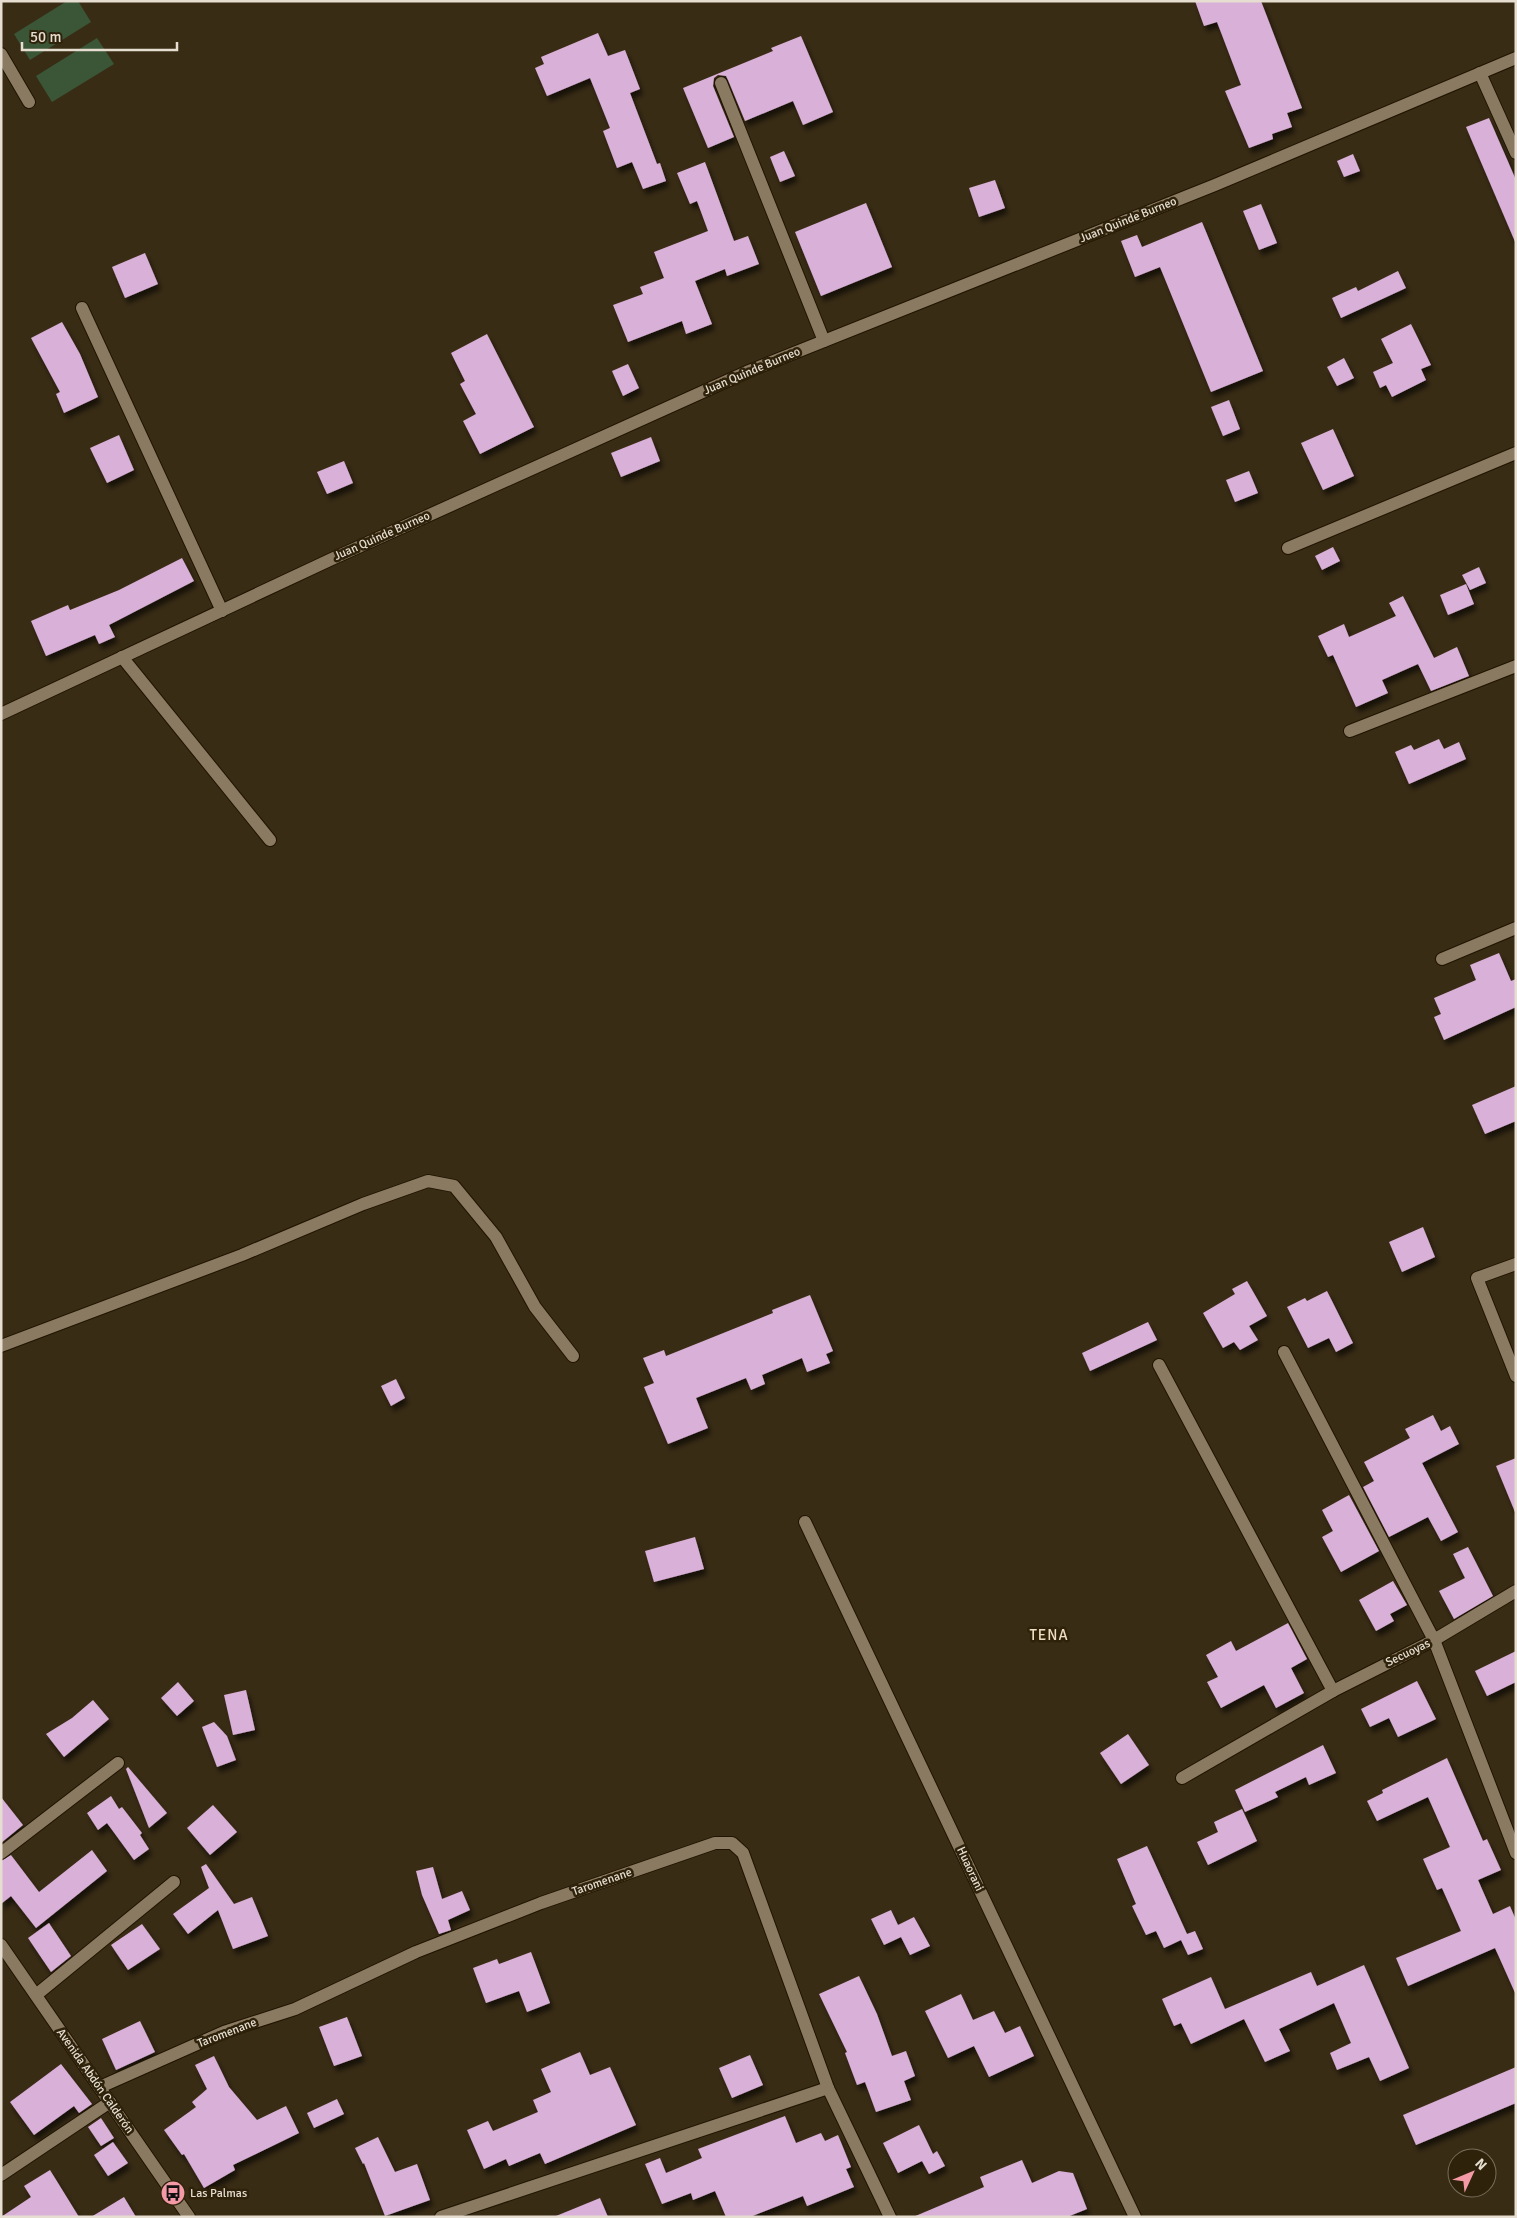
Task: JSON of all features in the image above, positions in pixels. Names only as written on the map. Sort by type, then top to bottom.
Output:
[{"type":"street","points":[[1,54],[29,102]]},
{"type":"street","name":"Juan Quinde Burneo","points":[[1,714],[222,610],[749,370],[1215,185],[1516,58]]},
{"type":"street","points":[[1480,73],[1516,153]]},
{"type":"street","points":[[721,83],[824,341]]},
{"type":"street","points":[[82,308],[222,610]]},
{"type":"street","points":[[1288,548],[1516,453]]},
{"type":"street","points":[[122,657],[270,840]]},
{"type":"street","points":[[1350,731],[1516,666]]},
{"type":"street","points":[[1442,959],[1516,928]]},
{"type":"street","points":[[1,1346],[242,1255],[363,1204],[428,1182],[454,1186],[490,1229],[535,1307],[573,1356]]},
{"type":"street","points":[[1516,1264],[1477,1278],[1516,1376]]},
{"type":"street","points":[[1284,1352],[1434,1640],[1516,1591]]},
{"type":"street","points":[[1160,1365],[1333,1691]]},
{"type":"street","name":"Huaorani","points":[[805,1522],[1135,2217]]},
{"type":"street","name":"Secuoyas","points":[[1182,1778],[1333,1691],[1434,1640],[1510,1822],[1516,1853]]},
{"type":"street","points":[[1,1853],[118,1763]]},
{"type":"street","name":"Taromenane","points":[[100,2087],[224,2032],[295,2009],[416,1952],[541,1902],[715,1843],[732,1844],[743,1853],[828,2088],[890,2217]]},
{"type":"street","points":[[36,1995],[174,1882]]},
{"type":"street","name":"Avenida Abdón Calderón","points":[[1,1946],[189,2217]]},
{"type":"street","points":[[441,2217],[828,2088]]},
{"type":"street","points":[[1,2174],[110,2102]]},
{"type":"green space","points":[[67,1],[78,1],[91,22],[30,60],[14,34]]},
{"type":"green space","points":[[97,38],[114,64],[52,102],[36,76]]},
{"type":"building","points":[[1195,1],[1261,1],[1302,108],[1287,113],[1292,127],[1272,134],[1273,139],[1249,148],[1225,91],[1241,85],[1217,22],[1204,26]]},
{"type":"building","points":[[598,33],[608,56],[625,50],[640,89],[630,93],[657,164],[660,163],[666,181],[643,189],[632,162],[617,168],[603,131],[610,128],[590,78],[547,96],[535,68],[544,64],[541,57]]},
{"type":"building","points":[[801,36],[833,112],[803,125],[793,101],[745,121],[726,76],[718,75],[714,78],[713,86],[734,137],[708,148],[683,88],[773,51],[771,48]]},
{"type":"building","points":[[1489,118],[1516,180],[1516,244],[1466,127]]},
{"type":"building","points":[[784,151],[795,176],[780,182],[770,157]]},
{"type":"building","points":[[1353,154],[1360,171],[1344,177],[1337,161]]},
{"type":"building","points":[[705,162],[734,241],[748,236],[759,264],[727,276],[725,269],[695,281],[712,324],[686,334],[682,321],[628,342],[613,305],[643,294],[640,287],[664,278],[654,252],[708,231],[697,201],[690,204],[677,173]]},
{"type":"building","points":[[995,180],[1005,208],[979,217],[969,188]]},
{"type":"building","points":[[866,203],[892,267],[821,296],[795,232]]},
{"type":"building","points":[[1261,204],[1277,243],[1259,250],[1243,211]]},
{"type":"building","points":[[1202,222],[1263,371],[1211,392],[1160,267],[1135,277],[1121,241],[1137,235],[1142,247]]},
{"type":"building","points":[[145,253],[158,284],[125,298],[112,267]]},
{"type":"building","points":[[1398,271],[1406,288],[1341,318],[1332,298],[1356,287],[1358,291]]},
{"type":"building","points":[[62,322],[80,354],[98,397],[64,413],[56,394],[60,392],[31,338]]},
{"type":"building","points":[[1411,324],[1431,365],[1421,369],[1426,380],[1392,397],[1386,385],[1380,388],[1373,372],[1393,363],[1381,339]]},
{"type":"building","points":[[487,334],[534,427],[480,454],[463,421],[476,414],[460,384],[465,381],[451,353]]},
{"type":"building","points":[[1344,358],[1354,378],[1337,386],[1327,367]]},
{"type":"building","points":[[628,364],[639,388],[623,396],[612,371]]},
{"type":"building","points":[[1229,400],[1240,429],[1223,436],[1211,407]]},
{"type":"building","points":[[1333,429],[1354,476],[1323,490],[1301,443]]},
{"type":"building","points":[[119,435],[134,470],[107,483],[90,448]]},
{"type":"building","points":[[651,437],[660,461],[621,477],[611,453]]},
{"type":"building","points":[[344,461],[353,483],[327,494],[317,472]]},
{"type":"building","points":[[1249,471],[1258,493],[1235,502],[1226,480]]},
{"type":"building","points":[[1333,547],[1340,561],[1322,570],[1315,556]]},
{"type":"building","points":[[182,558],[194,581],[109,625],[115,637],[99,644],[95,635],[46,656],[31,621],[68,605],[70,610],[119,590]]},
{"type":"building","points":[[1479,567],[1486,583],[1470,590],[1462,575]]},
{"type":"building","points":[[1466,584],[1474,604],[1448,615],[1440,595]]},
{"type":"building","points":[[1403,596],[1434,658],[1457,647],[1469,676],[1431,691],[1418,664],[1382,680],[1388,693],[1356,707],[1333,655],[1328,657],[1318,636],[1344,624],[1349,637],[1396,616],[1389,603]]},
{"type":"building","points":[[1439,739],[1444,749],[1459,742],[1466,759],[1409,784],[1395,752],[1411,745],[1414,750]]},
{"type":"building","points":[[1499,953],[1511,981],[1516,979],[1516,1007],[1444,1040],[1434,1017],[1441,1014],[1434,998],[1476,980],[1470,965]]},
{"type":"building","points":[[1516,1086],[1516,1121],[1485,1134],[1472,1105]]},
{"type":"building","points":[[1423,1227],[1435,1257],[1402,1272],[1389,1242]]},
{"type":"building","points":[[1247,1281],[1267,1316],[1249,1326],[1258,1340],[1240,1350],[1234,1342],[1223,1348],[1203,1313],[1235,1294],[1232,1289]]},
{"type":"building","points":[[1327,1291],[1353,1343],[1336,1352],[1329,1338],[1308,1348],[1287,1307],[1305,1298],[1307,1301]]},
{"type":"building","points":[[810,1295],[833,1351],[826,1354],[830,1363],[807,1372],[802,1358],[762,1375],[765,1384],[751,1390],[746,1378],[696,1398],[708,1428],[668,1444],[644,1387],[654,1383],[643,1358],[664,1350],[666,1356],[773,1313],[772,1310]]},
{"type":"building","points":[[1148,1322],[1157,1340],[1090,1371],[1082,1353]]},
{"type":"building","points":[[396,1379],[405,1398],[391,1406],[381,1386]]},
{"type":"building","points":[[1433,1415],[1441,1431],[1450,1426],[1459,1444],[1422,1463],[1458,1532],[1441,1541],[1428,1517],[1389,1537],[1363,1487],[1374,1481],[1364,1462],[1410,1438],[1405,1429]]},
{"type":"building","points":[[1516,1458],[1516,1512],[1515,1512],[1496,1466]]},
{"type":"building","points":[[1349,1495],[1379,1551],[1341,1572],[1322,1537],[1333,1531],[1322,1510]]},
{"type":"building","points":[[695,1537],[704,1569],[654,1582],[645,1551]]},
{"type":"building","points":[[1468,1547],[1493,1596],[1454,1619],[1439,1591],[1465,1578],[1453,1554]]},
{"type":"building","points":[[1393,1581],[1407,1605],[1390,1614],[1394,1621],[1376,1631],[1359,1600]]},
{"type":"building","points":[[1288,1623],[1307,1659],[1291,1668],[1304,1693],[1276,1708],[1264,1685],[1221,1708],[1207,1682],[1218,1677],[1206,1655],[1231,1641],[1236,1651]]},
{"type":"building","points":[[1516,1651],[1516,1682],[1487,1696],[1475,1671]]},
{"type":"building","points":[[1417,1681],[1436,1719],[1398,1737],[1389,1718],[1370,1727],[1361,1709]]},
{"type":"building","points":[[178,1682],[194,1701],[177,1716],[161,1698]]},
{"type":"building","points":[[246,1690],[255,1730],[233,1735],[224,1695]]},
{"type":"building","points":[[93,1700],[109,1719],[64,1757],[46,1734],[72,1718]]},
{"type":"building","points":[[214,1722],[227,1736],[236,1760],[217,1767],[202,1727]]},
{"type":"building","points":[[1128,1734],[1149,1765],[1121,1784],[1100,1753]]},
{"type":"building","points":[[1323,1745],[1336,1773],[1309,1785],[1306,1777],[1275,1792],[1278,1797],[1245,1812],[1235,1790]]},
{"type":"building","points":[[1447,1758],[1483,1841],[1487,1839],[1501,1870],[1478,1880],[1493,1914],[1510,1906],[1516,1920],[1516,1995],[1495,1948],[1408,1986],[1396,1958],[1461,1931],[1442,1888],[1437,1890],[1423,1859],[1450,1847],[1428,1797],[1377,1821],[1367,1801],[1383,1793],[1382,1790]]},
{"type":"building","points":[[128,1767],[167,1813],[149,1828],[126,1769]]},
{"type":"building","points":[[111,1796],[119,1809],[122,1807],[142,1833],[140,1835],[149,1849],[134,1860],[107,1823],[98,1830],[87,1813]]},
{"type":"building","points":[[1,1797],[23,1825],[1,1843]]},
{"type":"building","points":[[213,1805],[237,1832],[210,1855],[187,1828]]},
{"type":"building","points":[[1242,1809],[1257,1841],[1208,1865],[1197,1842],[1218,1832],[1214,1822]]},
{"type":"building","points":[[1147,1846],[1187,1934],[1195,1931],[1203,1949],[1188,1955],[1181,1940],[1164,1948],[1156,1931],[1146,1935],[1132,1906],[1136,1904],[1117,1859]]},
{"type":"building","points":[[92,1850],[107,1871],[36,1928],[11,1896],[1,1904],[1,1861],[11,1855],[39,1892]]},
{"type":"building","points":[[206,1864],[234,1904],[252,1897],[268,1936],[233,1949],[218,1910],[188,1934],[173,1914],[209,1888],[201,1867]]},
{"type":"building","points":[[433,1867],[442,1899],[462,1891],[470,1910],[448,1920],[451,1930],[439,1934],[422,1895],[416,1871]]},
{"type":"building","points":[[891,1910],[898,1925],[914,1917],[930,1946],[910,1955],[901,1937],[884,1945],[871,1919]]},
{"type":"building","points":[[49,1923],[71,1956],[51,1972],[28,1938]]},
{"type":"building","points":[[142,1924],[160,1949],[128,1970],[111,1945]]},
{"type":"building","points":[[531,1952],[550,2003],[527,2012],[519,1991],[486,2003],[473,1968],[497,1959],[499,1964]]},
{"type":"building","points":[[1364,1965],[1409,2068],[1380,2081],[1369,2057],[1337,2070],[1330,2053],[1351,2043],[1334,2003],[1279,2029],[1290,2051],[1265,2062],[1244,2019],[1191,2044],[1181,2023],[1174,2026],[1162,1999],[1211,1977],[1225,2009],[1311,1972],[1317,1986]]},
{"type":"building","points":[[859,1976],[877,2014],[892,2056],[906,2051],[915,2076],[904,2081],[911,2100],[876,2112],[865,2082],[857,2085],[845,2053],[847,2052],[819,1994]]},
{"type":"building","points":[[961,1994],[973,2020],[994,2011],[1005,2033],[1020,2026],[1034,2056],[989,2077],[974,2046],[948,2058],[925,2011]]},
{"type":"building","points":[[347,2017],[362,2056],[334,2066],[319,2027]]},
{"type":"building","points":[[140,2021],[155,2052],[116,2070],[102,2039]]},
{"type":"building","points":[[580,2052],[590,2075],[610,2067],[636,2125],[545,2164],[540,2153],[509,2166],[506,2159],[484,2169],[467,2130],[488,2121],[493,2131],[538,2112],[533,2100],[551,2092],[541,2069]]},
{"type":"building","points":[[750,2055],[763,2085],[732,2098],[719,2068]]},
{"type":"building","points":[[214,2056],[229,2087],[257,2120],[286,2106],[299,2133],[233,2165],[235,2170],[204,2188],[184,2154],[182,2155],[164,2130],[196,2107],[192,2102],[207,2089],[195,2065]]},
{"type":"building","points":[[61,2064],[92,2104],[79,2113],[74,2106],[34,2135],[10,2102]]},
{"type":"building","points":[[1516,2067],[1516,2103],[1416,2145],[1403,2115]]},
{"type":"building","points":[[337,2099],[344,2114],[314,2128],[307,2113]]},
{"type":"building","points":[[785,2116],[796,2143],[821,2133],[825,2141],[838,2135],[851,2167],[846,2169],[854,2187],[807,2206],[803,2196],[750,2217],[726,2217],[715,2191],[693,2200],[691,2193],[662,2204],[645,2164],[660,2158],[666,2173],[702,2158],[698,2149]]},
{"type":"building","points":[[101,2118],[114,2138],[101,2146],[88,2127]]},
{"type":"building","points":[[919,2125],[933,2154],[937,2151],[945,2166],[929,2174],[922,2161],[898,2173],[883,2143]]},
{"type":"building","points":[[378,2137],[395,2172],[417,2164],[430,2200],[385,2216],[364,2163],[355,2148]]},
{"type":"building","points":[[113,2142],[128,2163],[108,2176],[94,2155]]},
{"type":"building","points":[[1022,2160],[1032,2183],[1059,2171],[1073,2173],[1087,2209],[1067,2217],[913,2217],[984,2187],[980,2177]]},
{"type":"building","points":[[50,2170],[79,2217],[1,2217],[31,2197],[24,2186]]},
{"type":"building","points":[[124,2197],[136,2217],[91,2217]]},
{"type":"building","points":[[600,2198],[608,2217],[556,2217],[556,2216]]},
{"type":"place","name":"Las Palmas","points":[[173,2193]]},
{"type":"district","name":"TENA","points":[[1049,1635]]}]
